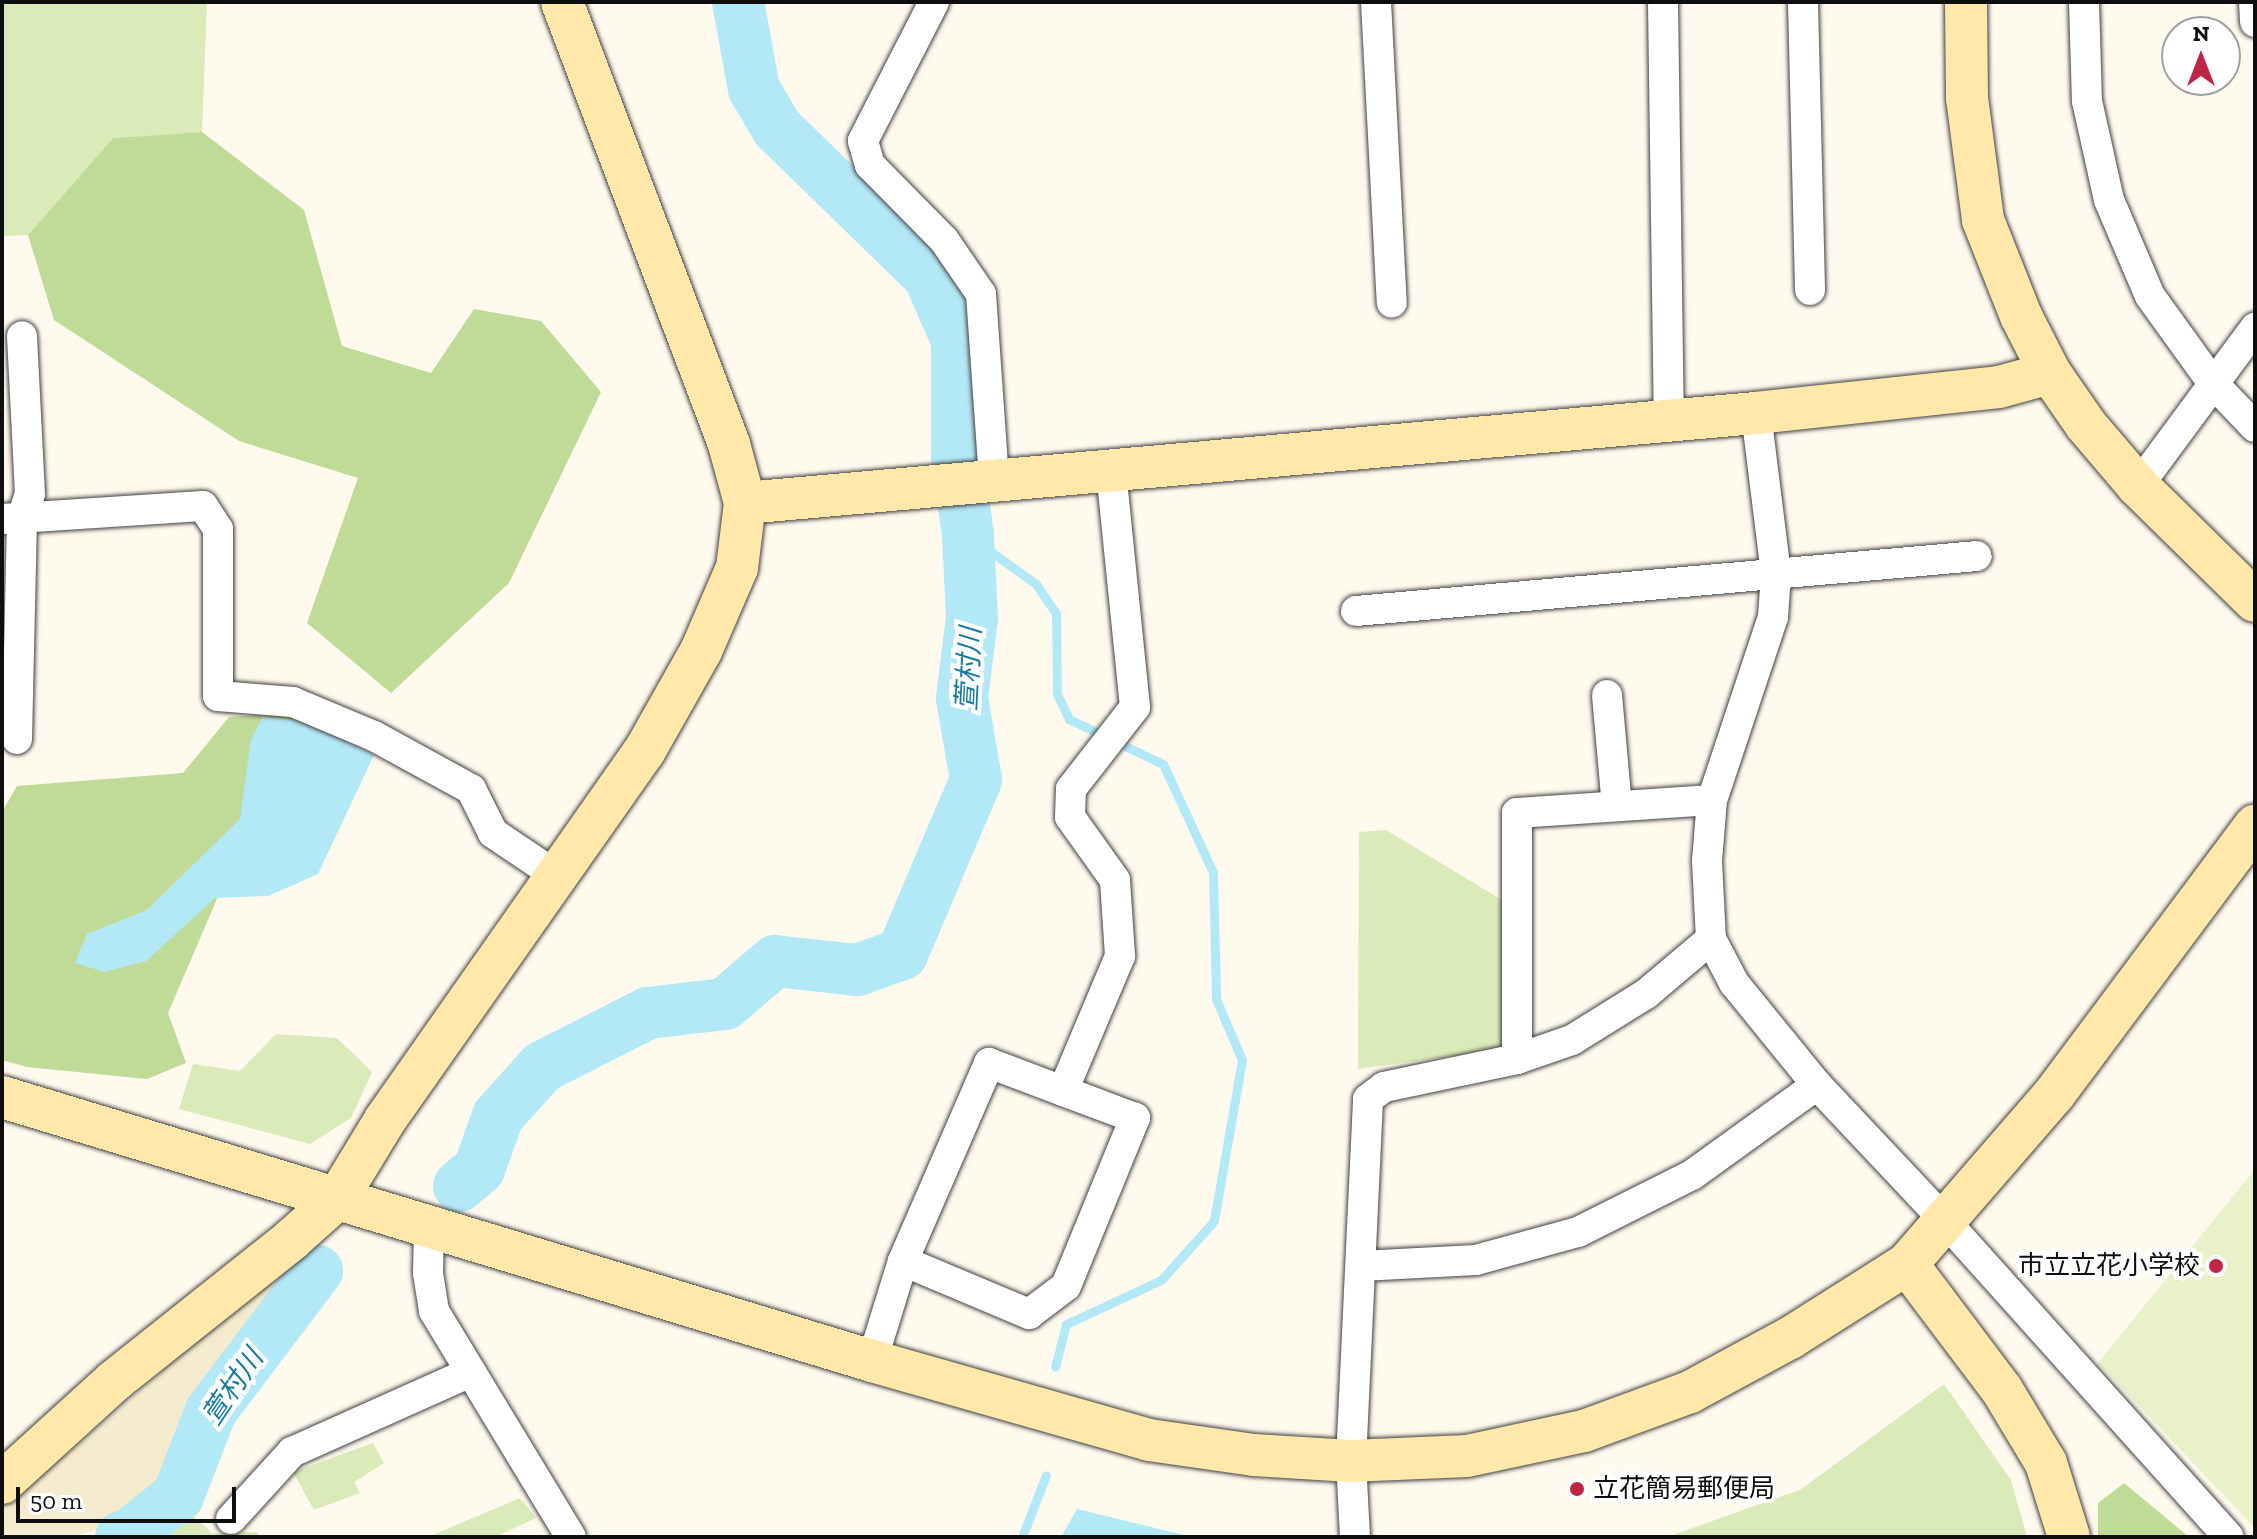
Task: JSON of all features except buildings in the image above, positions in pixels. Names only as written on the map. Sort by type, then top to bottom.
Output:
[{"type":"street","points":[[2,1483],[114,1381],[291,1240],[337,1199],[385,1120],[644,752],[701,651],[737,568],[745,503],[729,444],[562,2]]},
{"type":"street","points":[[934,2],[863,141],[870,165],[944,240],[981,294],[994,479]]},
{"type":"street","points":[[1376,2],[1392,303]]},
{"type":"street","points":[[1663,2],[1669,420]]},
{"type":"street","points":[[1803,2],[1810,290]]},
{"type":"street","points":[[1966,2],[1967,98],[1983,220],[2021,316],[2050,373],[2086,425],[2138,486],[2255,601]]},
{"type":"street","points":[[2084,2],[2087,101],[2109,200],[2150,296],[2212,382],[2255,427]]},
{"type":"street","points":[[2254,2],[2255,22]]},
{"type":"street","points":[[2138,486],[2212,382],[2255,328]]},
{"type":"street","points":[[17,739],[12,519],[30,494],[22,336]]},
{"type":"street","points":[[745,503],[1756,413],[1999,387],[2050,373]]},
{"type":"street","points":[[1756,413],[1776,574],[1773,617],[1712,800],[1707,861],[1711,939],[1734,983],[1817,1085],[1946,1222],[2229,1537]]},
{"type":"street","points":[[1063,1091],[1120,956],[1115,880],[1070,817],[1071,789],[1135,707],[1111,469]]},
{"type":"street","points":[[12,519],[203,506],[218,529],[218,696],[293,702],[374,736],[471,789],[493,833],[557,876]]},
{"type":"street","points":[[1356,611],[1977,556]]},
{"type":"street","points":[[1607,695],[1617,806]]},
{"type":"street","points":[[1517,1059],[1517,813],[1712,800]]},
{"type":"street","points":[[2,1097],[429,1229],[1149,1440],[1254,1455],[1351,1461],[1467,1456],[1584,1431],[1690,1392],[1790,1338],[1907,1264],[2055,1093],[2255,826]]},
{"type":"street","points":[[1355,1537],[1351,1461],[1368,1099],[1384,1087],[1517,1059],[1572,1040],[1646,994],[1711,939]]},
{"type":"street","points":[[872,1361],[903,1261],[989,1063],[1135,1118],[1066,1286],[1029,1314],[903,1261]]},
{"type":"street","points":[[1361,1266],[1476,1260],[1578,1232],[1692,1175],[1817,1085]]},
{"type":"street","points":[[429,1229],[428,1273],[434,1311],[571,1537]]},
{"type":"street","points":[[1907,1264],[2002,1390],[2039,1451],[2046,1463],[2069,1537]]},
{"type":"street","points":[[231,1519],[292,1452],[471,1372]]},
{"type":"shaded area","points":[[276,1271],[283,1285],[204,1409],[172,1489],[129,1521],[71,1537],[2,1537],[2,1504],[72,1450]]},
{"type":"green space","points":[[2,2],[207,2],[202,132],[113,138],[28,235],[2,236]]},
{"type":"green space","points":[[202,132],[304,210],[342,346],[431,373],[474,309],[541,321],[601,392],[509,583],[391,693],[307,623],[358,478],[239,441],[54,320],[28,235],[113,138]]},
{"type":"green space","points":[[297,712],[168,1013],[186,1063],[147,1079],[27,1067],[2,1060],[2,812],[17,786],[183,773],[229,717]]},
{"type":"green space","points":[[1386,830],[1502,900],[1503,1049],[1358,1069],[1359,832]]},
{"type":"green space","points":[[276,1034],[337,1038],[372,1072],[351,1118],[310,1144],[179,1109],[193,1064],[240,1071]]},
{"type":"green space","name":"市立立花小学校","points":[[2255,1169],[2255,1528],[2098,1363]]},
{"type":"green space","points":[[1944,1384],[2011,1480],[2027,1537],[1667,1537],[1800,1490]]},
{"type":"green space","points":[[373,1443],[384,1463],[354,1482],[360,1493],[314,1510],[293,1472]]},
{"type":"green space","points":[[2124,1483],[2189,1537],[2098,1537],[2098,1503]]},
{"type":"green space","points":[[520,1498],[536,1518],[495,1537],[428,1537]]},
{"type":"green space","points":[[179,1504],[212,1533],[257,1532],[260,1537],[143,1537]]},
{"type":"water","points":[[263,717],[310,722],[374,755],[318,874],[268,896],[215,898],[146,961],[105,972],[75,963],[87,934],[147,910],[240,819],[251,739]]},
{"type":"water","points":[[1077,1509],[1192,1537],[1061,1537]]},
{"type":"waterway","name":"萱村川","points":[[459,1186],[479,1169],[498,1116],[542,1067],[648,1013],[725,1004],[775,961],[857,970],[902,954],[976,780],[962,698],[972,618],[968,535],[957,456],[957,340],[929,276],[777,128],[754,89],[738,2]]},
{"type":"waterway","points":[[968,535],[1036,584],[1056,614],[1057,694],[1069,719],[1163,764],[1213,872],[1216,999],[1242,1060],[1214,1221],[1161,1280],[1066,1324],[1055,1367]]},
{"type":"waterway","name":"萱村川","points":[[121,1537],[129,1535],[178,1496],[211,1411],[317,1271]]},
{"type":"waterway","points":[[1022,1537],[1046,1475]]},
{"type":"place","name":"市立立花小学校","points":[[2216,1266]]},
{"type":"place","name":"立花簡易郵便局","points":[[1577,1489]]}]
